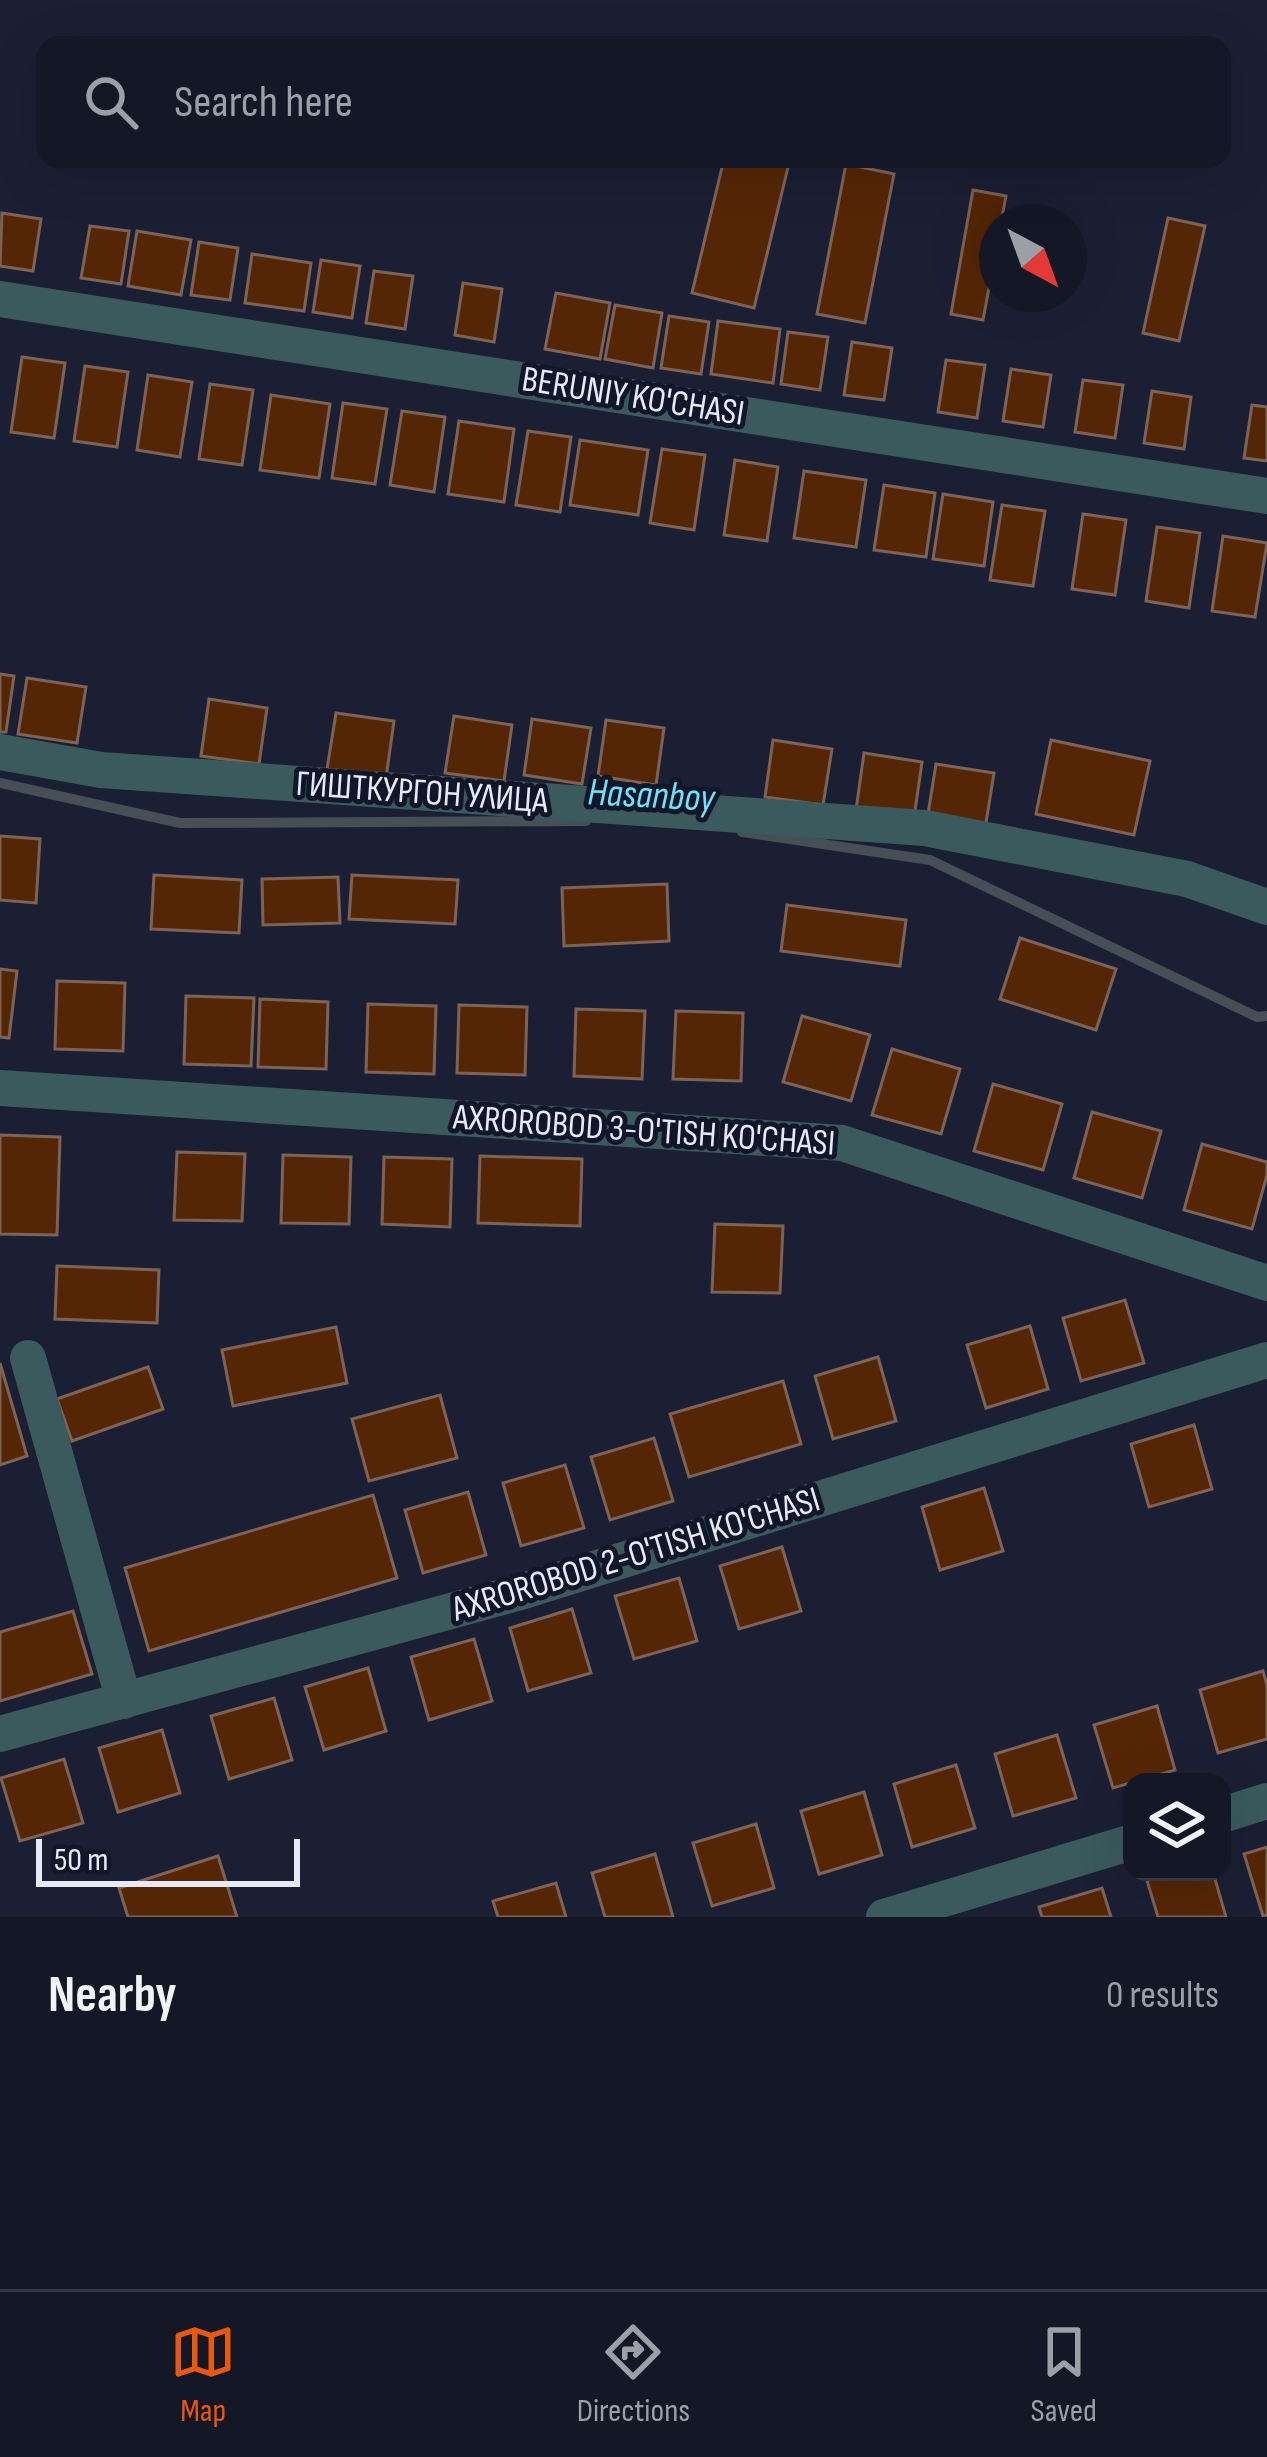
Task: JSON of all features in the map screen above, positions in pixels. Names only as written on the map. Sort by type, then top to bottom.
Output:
[{"type":"street","name":"BERUNIY KO'CHASI","points":[[0,299],[1267,496]]},
{"type":"street","name":"ГИШТКУРГОН УЛИЦА","points":[[0,752],[101,770],[925,828],[1187,879],[1267,907]]},
{"type":"street","name":"AXROROBOD 3-O'TISH KO'CHASI","points":[[0,1088],[842,1143],[1267,1283]]},
{"type":"street","points":[[28,1358],[124,1701]]},
{"type":"street","name":"AXROROBOD 2-O'TISH KO'CHASI","points":[[0,1734],[518,1593],[1267,1360]]},
{"type":"street","points":[[1231,1812],[1267,1801]]},
{"type":"street","points":[[884,1917],[1123,1845]]},
{"type":"building","points":[[722,168],[788,168],[754,308],[692,293]]},
{"type":"building","points":[[845,168],[894,174],[865,323],[817,314]]},
{"type":"building","points":[[973,190],[1006,196],[1004,204],[979,204],[979,312],[984,312],[983,320],[951,314]]},
{"type":"building","points":[[2,213],[41,219],[33,271],[0,266]]},
{"type":"building","points":[[1168,218],[1205,226],[1179,341],[1143,333]]},
{"type":"building","points":[[90,226],[129,231],[121,284],[81,278]]},
{"type":"building","points":[[137,231],[191,240],[181,295],[128,286]]},
{"type":"building","points":[[199,242],[238,248],[230,300],[191,295]]},
{"type":"building","points":[[252,254],[311,263],[304,311],[245,303]]},
{"type":"building","points":[[321,260],[360,266],[352,318],[313,312]]},
{"type":"building","points":[[374,271],[413,276],[405,329],[366,323]]},
{"type":"building","points":[[463,283],[502,289],[494,342],[455,335]]},
{"type":"building","points":[[556,293],[610,303],[600,359],[545,349]]},
{"type":"building","points":[[615,305],[662,313],[653,368],[605,359]]},
{"type":"building","points":[[669,316],[709,322],[701,374],[661,368]]},
{"type":"building","points":[[718,321],[780,329],[773,383],[711,374]]},
{"type":"building","points":[[788,332],[828,337],[820,390],[781,384]]},
{"type":"building","points":[[852,342],[892,348],[884,400],[844,395]]},
{"type":"building","points":[[22,357],[65,363],[54,438],[11,432]]},
{"type":"building","points":[[946,360],[985,365],[977,418],[938,412]]},
{"type":"building","points":[[85,366],[128,372],[117,447],[74,441]]},
{"type":"building","points":[[1011,369],[1051,375],[1043,427],[1003,421]]},
{"type":"building","points":[[148,375],[192,382],[180,457],[137,450]]},
{"type":"building","points":[[1083,380],[1123,385],[1115,438],[1075,432]]},
{"type":"building","points":[[210,384],[253,390],[242,465],[199,459]]},
{"type":"building","points":[[1152,391],[1191,397],[1184,449],[1144,443]]},
{"type":"building","points":[[271,395],[330,404],[319,478],[260,470]]},
{"type":"building","points":[[343,403],[387,409],[375,484],[332,478]]},
{"type":"building","points":[[1252,405],[1267,407],[1267,461],[1244,458]]},
{"type":"building","points":[[402,411],[445,417],[434,492],[390,485]]},
{"type":"building","points":[[459,421],[514,429],[504,502],[448,494]]},
{"type":"building","points":[[528,431],[571,437],[560,512],[516,505]]},
{"type":"building","points":[[580,440],[648,450],[638,515],[570,505]]},
{"type":"building","points":[[662,449],[705,455],[694,530],[650,523]]},
{"type":"building","points":[[735,460],[778,467],[767,541],[724,535]]},
{"type":"building","points":[[804,471],[866,480],[856,547],[794,538]]},
{"type":"building","points":[[884,485],[935,493],[926,557],[874,550]]},
{"type":"building","points":[[943,494],[993,502],[984,566],[933,559]]},
{"type":"building","points":[[1002,505],[1045,511],[1033,586],[990,580]]},
{"type":"building","points":[[1083,514],[1126,520],[1115,595],[1072,589]]},
{"type":"building","points":[[1157,527],[1200,533],[1189,608],[1146,601]]},
{"type":"building","points":[[1223,536],[1267,543],[1255,617],[1212,611]]},
{"type":"building","points":[[0,674],[14,676],[6,732],[0,732]]},
{"type":"building","points":[[27,678],[86,687],[77,743],[18,734]]},
{"type":"building","points":[[209,699],[267,708],[259,764],[201,756]]},
{"type":"building","points":[[336,713],[394,721],[386,778],[327,769]]},
{"type":"building","points":[[454,716],[512,725],[504,781],[445,773]]},
{"type":"building","points":[[532,719],[591,728],[582,784],[524,775]]},
{"type":"building","points":[[606,720],[664,728],[656,785],[598,776]]},
{"type":"building","points":[[773,740],[832,749],[823,805],[765,797]]},
{"type":"building","points":[[1051,740],[1150,761],[1134,835],[1036,814]]},
{"type":"building","points":[[864,753],[922,762],[914,818],[856,810]]},
{"type":"building","points":[[936,764],[994,773],[985,829],[927,820]]},
{"type":"building","points":[[0,836],[40,839],[36,903],[0,900]]},
{"type":"building","points":[[154,875],[242,880],[239,933],[151,929]]},
{"type":"building","points":[[352,875],[458,880],[455,924],[349,919]]},
{"type":"building","points":[[338,877],[340,923],[263,925],[262,879]]},
{"type":"building","points":[[667,884],[669,941],[564,946],[562,888]]},
{"type":"building","points":[[787,905],[906,920],[900,966],[781,951]]},
{"type":"building","points":[[1020,938],[1116,969],[1096,1030],[1000,999]]},
{"type":"building","points":[[0,969],[17,971],[9,1038],[0,1037]]},
{"type":"building","points":[[57,981],[125,983],[123,1051],[55,1049]]},
{"type":"building","points":[[186,996],[254,998],[251,1066],[184,1064]]},
{"type":"building","points":[[260,999],[328,1002],[326,1069],[258,1067]]},
{"type":"building","points":[[368,1004],[436,1006],[434,1074],[366,1072]]},
{"type":"building","points":[[459,1005],[527,1007],[525,1075],[457,1073]]},
{"type":"building","points":[[576,1009],[645,1011],[642,1079],[574,1076]]},
{"type":"building","points":[[676,1011],[743,1013],[741,1081],[673,1079]]},
{"type":"building","points":[[802,1016],[870,1035],[851,1101],[783,1082]]},
{"type":"building","points":[[892,1049],[960,1069],[941,1134],[872,1115]]},
{"type":"building","points":[[993,1084],[1062,1104],[1043,1170],[974,1151]]},
{"type":"building","points":[[1092,1112],[1161,1131],[1142,1198],[1074,1178]]},
{"type":"building","points":[[0,1135],[60,1137],[57,1235],[0,1234]]},
{"type":"building","points":[[1202,1144],[1267,1162],[1252,1229],[1184,1210]]},
{"type":"building","points":[[177,1152],[245,1154],[242,1221],[174,1220]]},
{"type":"building","points":[[283,1155],[351,1157],[349,1224],[281,1223]]},
{"type":"building","points":[[480,1156],[582,1159],[580,1226],[478,1223]]},
{"type":"building","points":[[384,1157],[452,1159],[450,1227],[382,1224]]},
{"type":"building","points":[[715,1224],[783,1226],[780,1293],[712,1292]]},
{"type":"building","points":[[57,1266],[159,1270],[157,1323],[55,1319]]},
{"type":"building","points":[[1125,1300],[1144,1363],[1081,1381],[1063,1318]]},
{"type":"building","points":[[1030,1326],[1048,1389],[986,1408],[967,1345]]},
{"type":"building","points":[[336,1327],[347,1383],[233,1406],[222,1350]]},
{"type":"building","points":[[878,1357],[896,1421],[833,1439],[815,1376]]},
{"type":"building","points":[[0,1363],[27,1456],[0,1465]]},
{"type":"building","points":[[148,1367],[163,1409],[72,1441],[57,1399]]},
{"type":"building","points":[[783,1381],[801,1444],[689,1477],[670,1414]]},
{"type":"building","points":[[440,1395],[457,1458],[369,1481],[352,1419]]},
{"type":"building","points":[[1194,1425],[1212,1489],[1149,1507],[1131,1444]]},
{"type":"building","points":[[654,1438],[673,1501],[610,1520],[591,1457]]},
{"type":"building","points":[[565,1465],[584,1528],[521,1546],[503,1483]]},
{"type":"building","points":[[984,1488],[1003,1551],[940,1570],[922,1507]]},
{"type":"building","points":[[468,1492],[486,1555],[423,1573],[405,1510]]},
{"type":"building","points":[[373,1495],[397,1578],[149,1651],[125,1568]]},
{"type":"building","points":[[782,1547],[801,1611],[739,1629],[720,1566]]},
{"type":"building","points":[[679,1578],[697,1641],[634,1659],[615,1596]]},
{"type":"building","points":[[572,1609],[591,1673],[528,1691],[510,1628]]},
{"type":"building","points":[[73,1611],[92,1674],[0,1701],[0,1632]]},
{"type":"building","points":[[474,1639],[492,1701],[429,1720],[411,1657]]},
{"type":"building","points":[[368,1668],[386,1731],[324,1750],[305,1687]]},
{"type":"building","points":[[1263,1671],[1267,1739],[1218,1753],[1200,1690]]},
{"type":"building","points":[[274,1698],[292,1760],[229,1779],[211,1716]]},
{"type":"building","points":[[1157,1706],[1175,1770],[1123,1773],[1123,1785],[1113,1788],[1094,1725]]},
{"type":"building","points":[[162,1730],[180,1793],[118,1812],[99,1748]]},
{"type":"building","points":[[1057,1735],[1076,1798],[1013,1816],[995,1754]]},
{"type":"building","points":[[64,1759],[83,1823],[20,1841],[1,1778]]},
{"type":"building","points":[[956,1765],[975,1828],[912,1847],[894,1784]]},
{"type":"building","points":[[864,1792],[882,1855],[819,1874],[801,1811]]},
{"type":"building","points":[[756,1824],[774,1888],[712,1906],[693,1843]]},
{"type":"building","points":[[1267,1847],[1267,1915],[1263,1916],[1244,1854]]},
{"type":"building","points":[[655,1854],[673,1917],[605,1917],[592,1873]]},
{"type":"building","points":[[218,1856],[237,1917],[128,1917],[119,1888]]},
{"type":"building","points":[[1147,1881],[1216,1881],[1226,1917],[1158,1917]]},
{"type":"building","points":[[556,1883],[566,1917],[498,1917],[493,1901]]},
{"type":"building","points":[[1102,1888],[1111,1917],[1042,1917],[1039,1907]]},
{"type":"waterway","name":"Hasanboy","points":[[0,783],[180,823],[586,821]]},
{"type":"waterway","name":"Hasanboy","points":[[742,832],[930,860],[1257,1017],[1267,1016]]}]
